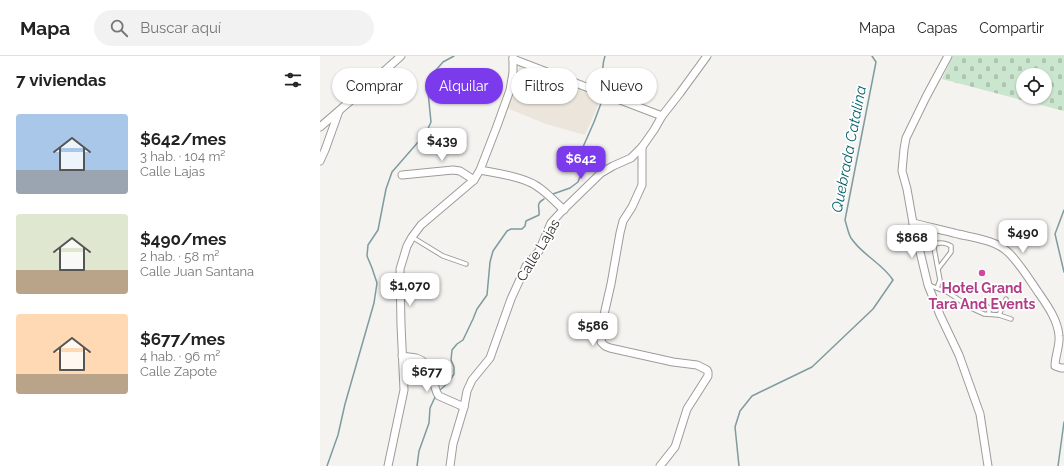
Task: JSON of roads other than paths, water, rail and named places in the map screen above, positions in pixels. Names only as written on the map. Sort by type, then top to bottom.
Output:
[{"type":"street","points":[[320,127],[371,84],[401,56]]},
{"type":"street","name":"Calle Lajas","points":[[450,466],[453,444],[467,391],[472,380],[490,358],[511,299],[526,266],[539,251],[551,223],[601,173],[631,158],[642,147],[662,116],[707,56]]},
{"type":"street","points":[[948,56],[906,138],[902,171],[928,284],[940,315],[959,355],[980,414],[988,466]]},
{"type":"street","points":[[388,466],[404,390],[400,269],[407,246],[421,225],[474,180],[480,170],[510,90],[513,72],[513,57],[662,116]]},
{"type":"street","points":[[320,161],[339,110]]},
{"type":"street","points":[[642,147],[642,184],[623,221],[603,319],[601,342],[610,348],[673,362],[697,365],[708,372],[708,376],[687,409],[675,447],[660,466]]},
{"type":"street","points":[[402,175],[452,170],[460,171],[474,180]]},
{"type":"street","points":[[480,170],[505,174],[530,182],[564,210]]},
{"type":"street","points":[[913,224],[990,242],[1003,248],[1009,253],[1045,303],[1056,322],[1059,336],[1058,349],[1055,358],[1056,366],[1064,368]]},
{"type":"street","points":[[402,356],[416,358],[422,361],[430,369],[439,396],[464,407]]},
{"type":"lane","points":[[412,237],[443,256],[466,264]]},
{"type":"lane","points":[[937,288],[940,280],[934,248],[935,244],[938,243],[948,244],[951,252],[938,269]]},
{"type":"lane","points":[[928,284],[949,293],[971,308],[984,314],[1000,315],[1011,319]]},
{"type":"lane","points":[[1000,315],[1006,299]]},
{"type":"lane","points":[[971,308],[974,303],[977,303],[989,308],[989,314]]},
{"type":"waterway","points":[[327,466],[338,435],[345,404],[374,303],[377,283],[367,256],[368,245],[378,230],[386,189],[392,172],[426,133],[431,122],[428,92],[430,81],[436,70],[443,62],[454,56]]},
{"type":"waterway","points":[[603,68],[605,56]]},
{"type":"waterway","name":"Quebrada Catalina","points":[[739,466],[735,427],[740,411],[752,396],[812,367],[873,309],[893,280],[856,244],[850,236],[845,220],[876,62],[872,56]]},
{"type":"waterway","points":[[553,194],[570,188],[578,182],[581,174],[581,157],[583,147],[601,104]]},
{"type":"waterway","points":[[440,390],[448,383],[454,374],[454,367],[451,360],[452,350],[463,340],[477,309],[487,295],[490,262],[493,251],[507,231],[511,229],[522,229],[525,226],[526,221],[539,215],[539,204],[544,199]]},
{"type":"waterway","points":[[1064,210],[1055,234],[1064,272]]},
{"type":"waterway","points":[[417,466],[419,451],[429,423],[430,408],[436,395]]},
{"type":"waterway","points":[[1058,466],[1064,422]]},
{"type":"place","name":"Hotel Grand Tara And Events","points":[[982,273]]}]
